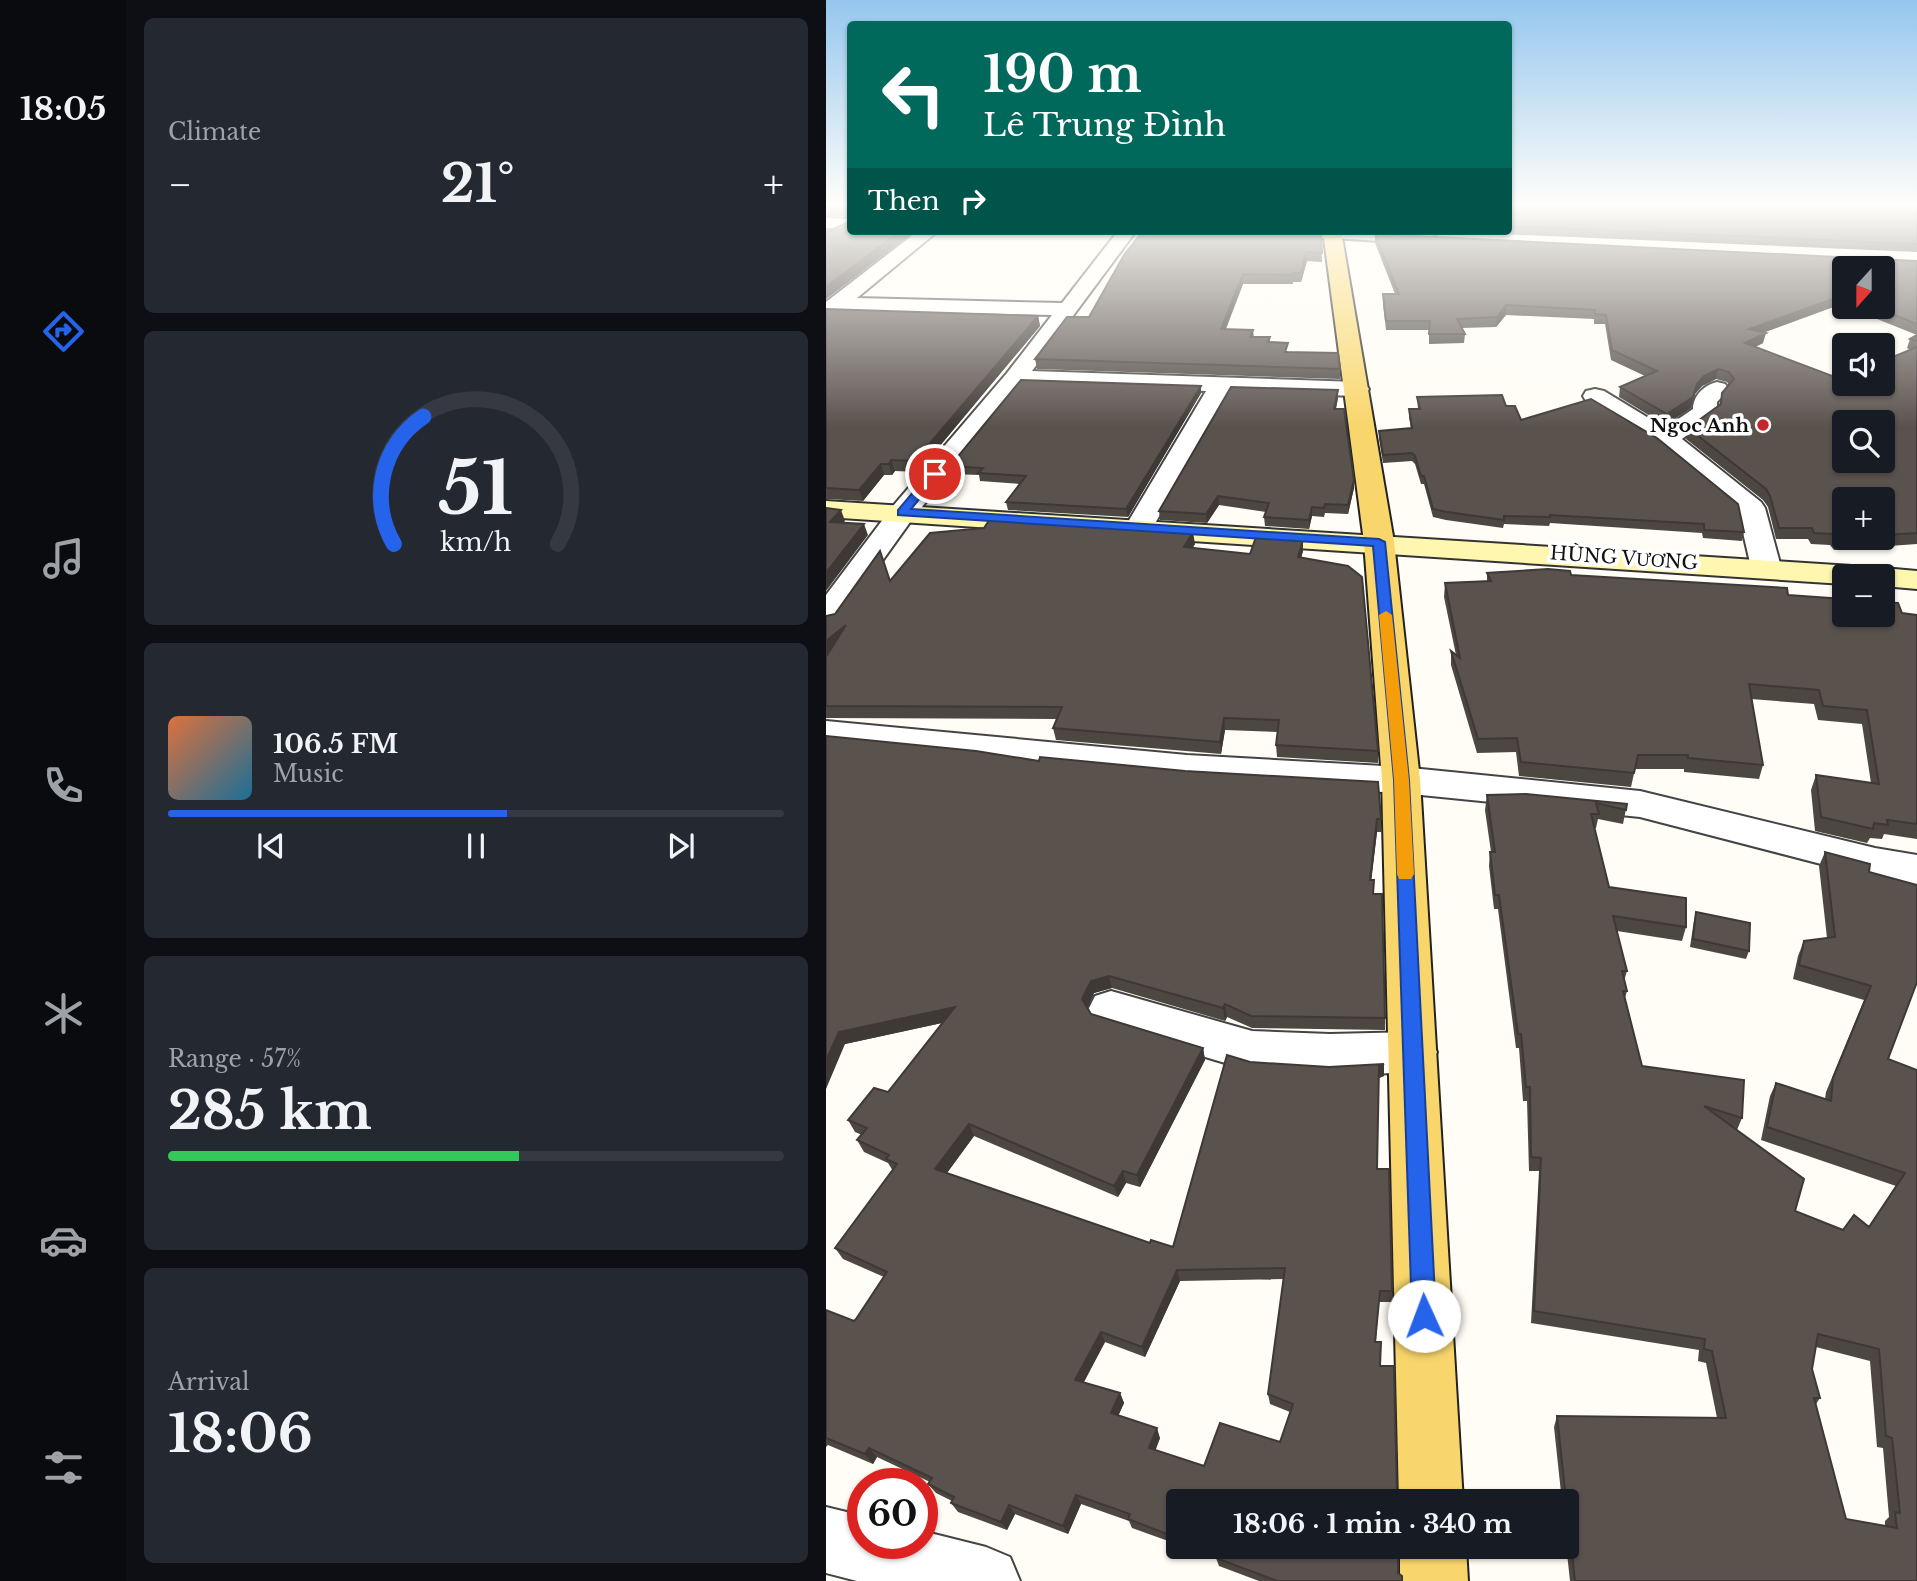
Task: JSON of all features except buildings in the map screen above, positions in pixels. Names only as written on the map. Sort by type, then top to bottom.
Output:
[{"type":"main road","points":[[1340,280],[1379,542],[1401,780],[1430,1489]]},
{"type":"main road","name":"HÙNG VƯƠNG","points":[[826,509],[1832,573]]},
{"type":"main road","points":[[1433,1559],[1434,1581]]},
{"type":"street","points":[[832,308],[868,280]]},
{"type":"street","points":[[826,617],[902,512],[1015,378],[1090,280]]},
{"type":"street","points":[[832,308],[1068,309]]},
{"type":"street","points":[[1015,378],[1357,389]]},
{"type":"street","points":[[1139,527],[1222,385]]},
{"type":"street","points":[[1666,439],[1705,411],[1705,401],[1717,389]]},
{"type":"street","points":[[1595,396],[1666,439],[1751,508],[1766,567]]},
{"type":"street","points":[[826,733],[1188,768],[1401,780],[1640,804],[1875,863],[1917,870]]},
{"type":"street","points":[[1111,1010],[1252,1051],[1330,1055],[1413,1052]]},
{"type":"street","points":[[826,1540],[986,1581]]},
{"type":"slow traffic","points":[[1386,615],[1401,780],[1405,874]]},
{"type":"place","name":"Ngoc Anh","points":[[1763,425]]},
{"type":"route","points":[[935,474],[902,512],[1379,542],[1401,780],[1424,1316]]}]
